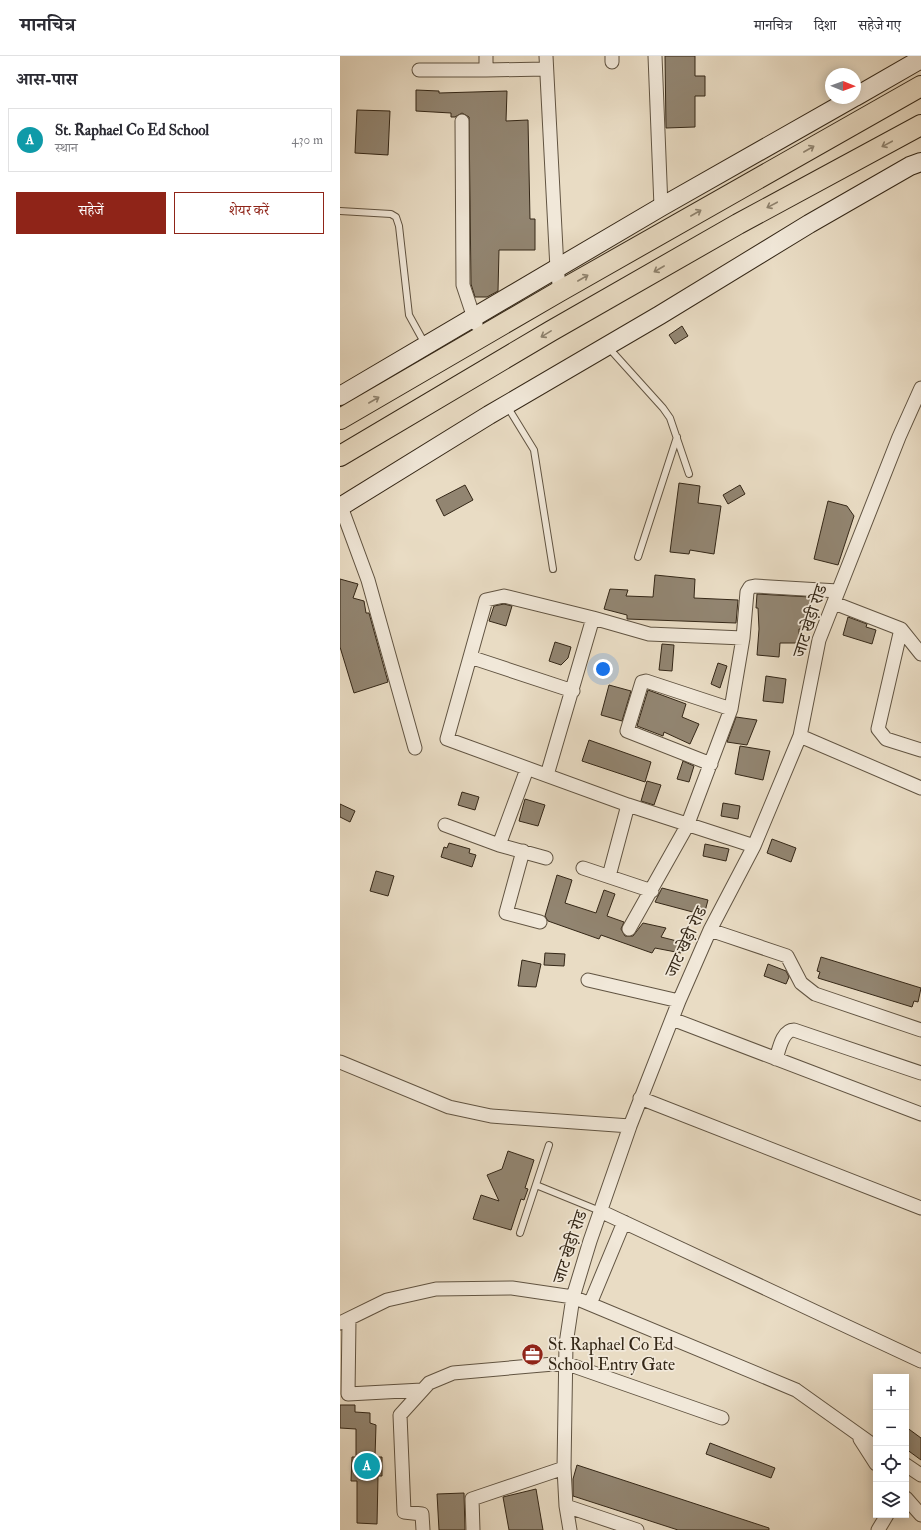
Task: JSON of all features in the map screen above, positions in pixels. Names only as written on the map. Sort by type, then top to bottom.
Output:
[{"type":"main road","points":[[340,419],[560,291],[921,86]]},
{"type":"main road","points":[[340,456],[551,331],[731,228],[921,125]]},
{"type":"street","points":[[486,56],[486,70]]},
{"type":"street","points":[[655,56],[661,207]]},
{"type":"street","points":[[861,94],[921,60]]},
{"type":"street","points":[[418,70],[486,70],[546,62],[557,269],[560,291]]},
{"type":"street","points":[[340,396],[473,316],[557,269],[661,207],[843,104]]},
{"type":"street","points":[[462,121],[463,285],[481,337]]},
{"type":"street","points":[[415,748],[368,580],[340,506],[506,404],[607,346],[809,224],[910,166],[921,162]]},
{"type":"street","name":"जाट खेड़ी रोड","points":[[570,1530],[566,1506],[564,1468],[565,1363],[572,1297],[600,1211],[640,1098],[679,1001],[710,930],[754,846],[800,736],[819,640],[899,437],[921,388]]},
{"type":"street","points":[[629,929],[687,826],[731,710],[743,638],[747,592],[750,587],[755,586],[836,597],[901,629],[921,654]]},
{"type":"street","points":[[743,638],[649,634],[594,618],[504,596],[486,600],[447,739],[687,826],[754,846]]},
{"type":"street","points":[[547,775],[594,618]]},
{"type":"street","points":[[901,629],[878,730],[886,739],[921,750]]},
{"type":"street","points":[[470,658],[573,691]]},
{"type":"street","points":[[711,764],[627,731],[642,682],[646,681],[731,710]]},
{"type":"street","points":[[800,736],[921,788]]},
{"type":"street","points":[[499,845],[527,769]]},
{"type":"street","points":[[609,876],[628,805]]},
{"type":"street","points":[[445,825],[499,845],[546,858]]},
{"type":"street","points":[[523,851],[506,913],[540,922]]},
{"type":"street","points":[[583,868],[652,890]]},
{"type":"street","points":[[710,930],[787,956],[801,983],[814,994],[921,1030]]},
{"type":"street","points":[[588,980],[679,1001]]},
{"type":"street","points":[[672,1019],[776,1060],[921,1114]]},
{"type":"street","points":[[776,1060],[786,1033],[790,1030],[794,1030],[921,1073]]},
{"type":"street","points":[[340,1062],[449,1107],[491,1116],[630,1126]]},
{"type":"street","points":[[640,1098],[921,1208]]},
{"type":"street","points":[[600,1211],[921,1361]]},
{"type":"street","points":[[590,1304],[624,1222]]},
{"type":"street","points":[[422,1390],[348,1394],[344,1321],[387,1300],[436,1289],[512,1288],[572,1297],[796,1390],[858,1436],[874,1446]]},
{"type":"street","points":[[423,1530],[422,1514],[404,1512],[400,1414],[429,1383],[453,1373],[565,1363],[722,1418]]},
{"type":"street","points":[[858,1436],[873,1459]]},
{"type":"street","points":[[473,1530],[472,1499],[564,1468]]},
{"type":"street","points":[[909,1468],[921,1475]]},
{"type":"street","points":[[909,1501],[921,1515]]},
{"type":"street","points":[[566,1506],[637,1530]]},
{"type":"street","points":[[878,1530],[886,1518]]},
{"type":"lane","points":[[340,211],[391,214],[396,218],[399,226],[410,315],[413,324],[426,345]]},
{"type":"lane","points":[[607,346],[663,408],[670,418],[689,474]]},
{"type":"lane","points":[[506,404],[534,450],[552,569]]},
{"type":"lane","points":[[638,557],[676,437]]},
{"type":"lane","points":[[520,1233],[549,1145]]},
{"type":"lane","points":[[536,1185],[600,1211]]},
{"type":"building","points":[[665,56],[695,56],[695,76],[705,76],[705,96],[695,96],[695,127],[666,128]]},
{"type":"building","points":[[416,90],[439,91],[439,93],[507,91],[506,121],[528,120],[530,219],[535,219],[535,250],[499,250],[498,291],[487,297],[475,297],[471,284],[469,117],[462,113],[455,117],[451,117],[451,113],[416,111]]},
{"type":"building","points":[[357,110],[390,111],[388,155],[355,153]]},
{"type":"building","points":[[682,326],[688,336],[675,344],[669,335]]},
{"type":"building","points":[[679,483],[700,486],[698,503],[721,506],[714,554],[690,550],[689,554],[670,552]]},
{"type":"building","points":[[465,485],[473,500],[444,516],[436,500]]},
{"type":"building","points":[[740,485],[745,494],[728,504],[723,495]]},
{"type":"building","points":[[828,501],[847,506],[854,516],[838,565],[814,559]]},
{"type":"building","points":[[655,575],[695,579],[694,598],[738,600],[736,623],[627,619],[627,615],[604,609],[610,589],[628,590],[626,596],[653,597]]},
{"type":"building","points":[[340,579],[358,584],[353,598],[364,601],[366,613],[369,613],[388,682],[354,693],[340,647]]},
{"type":"building","points":[[757,594],[810,597],[810,630],[799,629],[799,643],[780,643],[779,657],[757,655],[759,629],[758,608],[756,608]]},
{"type":"building","points":[[504,604],[512,606],[506,626],[489,621],[494,606]]},
{"type":"building","points":[[848,617],[867,624],[866,627],[876,630],[872,644],[843,635]]},
{"type":"building","points":[[555,642],[571,647],[568,658],[561,665],[549,661]]},
{"type":"building","points":[[662,644],[674,645],[672,671],[659,670]]},
{"type":"building","points":[[718,663],[727,666],[720,688],[711,684]]},
{"type":"building","points":[[766,676],[786,679],[783,703],[763,701]]},
{"type":"building","points":[[609,685],[631,691],[622,721],[601,715]]},
{"type":"building","points":[[648,690],[686,704],[682,717],[699,724],[690,744],[664,732],[663,736],[637,726]]},
{"type":"building","points":[[736,717],[757,720],[747,745],[727,742]]},
{"type":"building","points":[[589,740],[651,762],[645,782],[582,761]]},
{"type":"building","points":[[740,746],[770,751],[763,780],[735,774]]},
{"type":"building","points":[[683,761],[694,766],[689,782],[677,779]]},
{"type":"building","points":[[647,781],[661,785],[654,805],[641,801]]},
{"type":"building","points":[[462,792],[479,797],[475,810],[458,805]]},
{"type":"building","points":[[525,799],[545,805],[538,826],[519,821]]},
{"type":"building","points":[[723,803],[740,806],[738,819],[721,816]]},
{"type":"building","points":[[340,804],[355,811],[350,822],[340,817]]},
{"type":"building","points":[[772,839],[796,848],[791,862],[767,853]]},
{"type":"building","points":[[449,843],[470,849],[469,853],[476,855],[472,867],[441,857],[444,847],[447,848]]},
{"type":"building","points":[[705,844],[729,849],[726,861],[703,856]]},
{"type":"building","points":[[376,871],[394,876],[388,896],[370,891]]},
{"type":"building","points":[[557,875],[572,880],[565,903],[596,913],[604,890],[615,894],[607,916],[624,922],[621,929],[625,936],[633,936],[643,923],[666,928],[661,937],[685,943],[681,953],[655,948],[652,953],[601,935],[599,939],[548,921],[545,916]]},
{"type":"building","points":[[662,888],[708,900],[704,915],[655,902]]},
{"type":"building","points":[[545,953],[565,954],[564,966],[544,965]]},
{"type":"building","points":[[821,957],[921,988],[918,1002],[914,1001],[912,1007],[818,978],[820,972],[817,971]]},
{"type":"building","points":[[522,960],[541,964],[536,987],[518,986]]},
{"type":"building","points":[[768,964],[786,971],[789,977],[786,984],[764,976]]},
{"type":"building","points":[[508,1151],[534,1160],[525,1188],[528,1189],[524,1200],[521,1199],[511,1230],[473,1219],[481,1195],[499,1201],[487,1175],[502,1169]]},
{"type":"building","points":[[340,1405],[355,1405],[355,1412],[370,1413],[370,1423],[376,1425],[375,1457],[382,1457],[382,1476],[378,1476],[377,1524],[357,1523],[357,1481],[351,1481],[352,1457],[356,1457],[356,1429],[340,1428]]},
{"type":"building","points":[[909,1429],[921,1438],[921,1460],[909,1451]]},
{"type":"building","points":[[710,1443],[775,1468],[771,1478],[706,1454]]},
{"type":"building","points":[[577,1465],[769,1528],[769,1530],[678,1530],[573,1496],[573,1479]]},
{"type":"building","points":[[536,1489],[543,1530],[509,1530],[503,1497]]},
{"type":"building","points":[[464,1493],[465,1530],[439,1530],[437,1494]]},
{"type":"place","name":"St. Raphael Co Ed School Entry Gate","points":[[532,1354]]},
{"type":"place","name":"St. Raphael Co Ed School","points":[[367,1466]]}]
